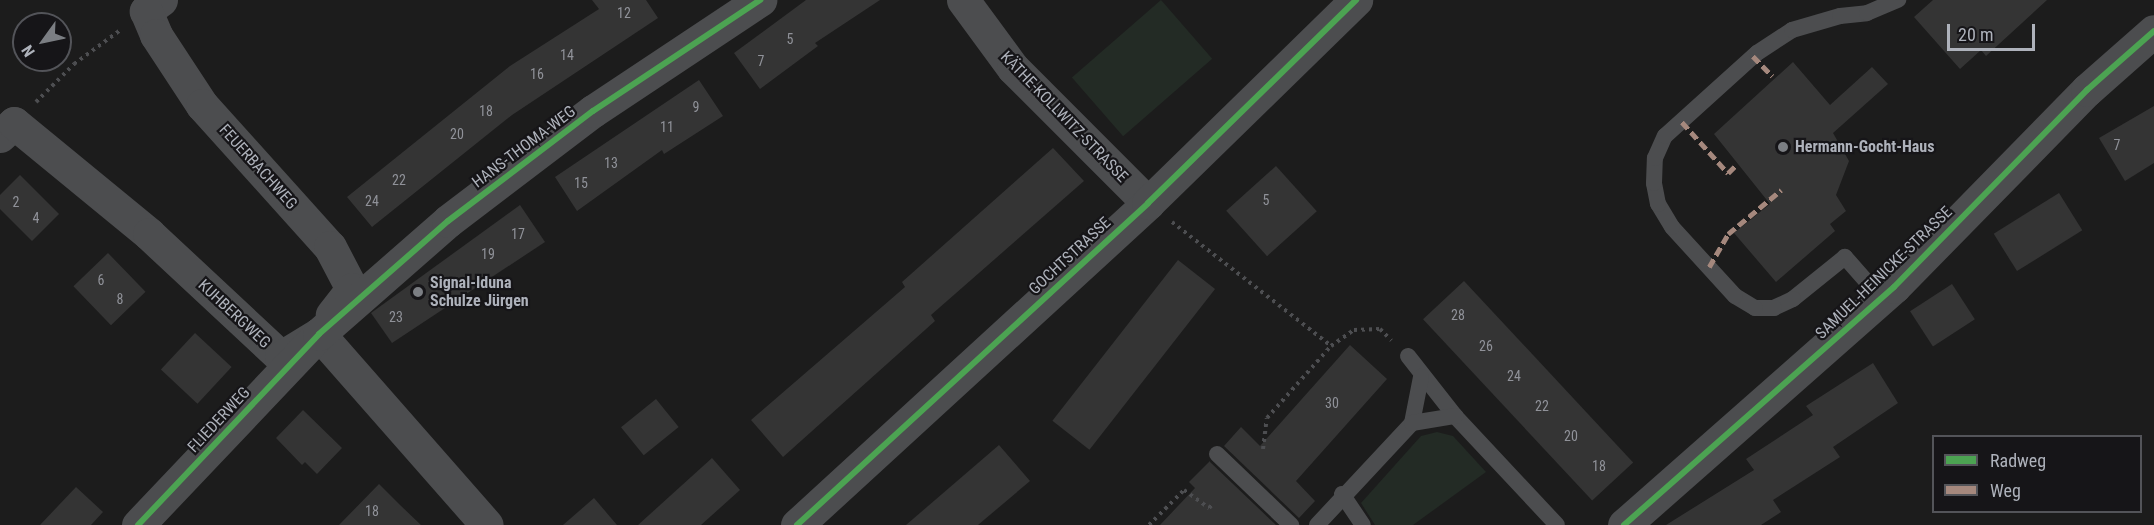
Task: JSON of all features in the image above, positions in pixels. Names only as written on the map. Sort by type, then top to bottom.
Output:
[{"type":"street","name":"HANS-THOMA-WEG","points":[[319,334],[448,221],[584,118],[760,0]]},
{"type":"street","name":"KÄTHE-KOLLWITZ-STRASSE","points":[[963,0],[1013,68],[1148,203]]},
{"type":"street","name":"GOCHTSTRASSE","points":[[797,525],[1148,203],[1356,0]]},
{"type":"street","name":"FEUERBACHWEG","points":[[154,5],[156,35],[202,105],[330,247],[352,289],[319,334]]},
{"type":"street","name":"SAMUEL-HEINICKE-STRASSE","points":[[1624,525],[1881,298],[2087,90],[2154,31]]},
{"type":"street","name":"KUHBERGWEG","points":[[7,130],[149,234],[281,357],[319,334]]},
{"type":"street","name":"FLIEDERWEG","points":[[138,525],[319,334]]},
{"type":"street","points":[[319,334],[487,525]]},
{"type":"lane","points":[[1881,298],[1845,257],[1793,299],[1774,308],[1755,308],[1735,296],[1672,227],[1658,204],[1655,158],[1665,136],[1757,52],[1792,30],[1840,16],[1867,13],[1898,0]]},
{"type":"lane","points":[[1408,356],[1421,377],[1455,416],[1557,525]]},
{"type":"lane","points":[[1317,525],[1342,494],[1412,423],[1421,377]]},
{"type":"lane","points":[[1412,423],[1455,416]]},
{"type":"lane","points":[[1217,454],[1291,525]]},
{"type":"lane","points":[[1342,494],[1363,525]]},
{"type":"path","points":[[7,130],[74,64],[154,5]]},
{"type":"path","points":[[1148,203],[1331,346]]},
{"type":"path","points":[[1263,449],[1267,418],[1331,346],[1354,330],[1380,329],[1408,356]]},
{"type":"path","points":[[1149,525],[1184,490],[1209,508],[1212,505]]},
{"type":"shaded area","points":[[1161,0],[1212,59],[1123,136],[1072,77]]},
{"type":"shaded area","points":[[1437,432],[1453,436],[1486,472],[1413,525],[1375,525],[1361,503],[1421,436]]},
{"type":"building","points":[[592,0],[646,0],[658,18],[512,115],[372,227],[347,197],[510,66],[599,9]]},
{"type":"building","points":[[806,0],[880,0],[815,43],[818,46],[760,89],[734,53]]},
{"type":"building","points":[[1933,0],[2047,0],[1986,56],[1981,50],[1960,69],[1914,17]]},
{"type":"building","name":"Hermann-Gocht-Haus","points":[[1793,62],[1830,105],[1872,67],[1888,84],[1833,133],[1849,161],[1836,195],[1846,211],[1830,224],[1835,231],[1776,282],[1734,233],[1770,204],[1714,134]]},
{"type":"building","points":[[699,80],[723,116],[664,154],[662,150],[577,211],[555,177]]},
{"type":"building","points":[[2154,106],[2154,163],[2125,181],[2099,138]]},
{"type":"building","points":[[1053,148],[1084,181],[931,315],[935,321],[783,457],[751,420],[905,287],[902,282]]},
{"type":"building","points":[[1276,166],[1317,211],[1267,256],[1226,211]]},
{"type":"building","points":[[20,175],[59,214],[32,241],[0,209],[0,195]]},
{"type":"building","points":[[2059,193],[2082,230],[2017,271],[1994,234]]},
{"type":"building","points":[[520,205],[545,242],[392,343],[371,313]]},
{"type":"building","points":[[108,253],[146,292],[111,325],[73,286]]},
{"type":"building","points":[[1178,260],[1215,289],[1089,450],[1052,421]]},
{"type":"building","points":[[1464,281],[1633,462],[1592,501],[1423,319]]},
{"type":"building","points":[[1952,284],[1975,319],[1933,346],[1910,311]]},
{"type":"building","points":[[195,333],[232,367],[197,404],[161,370]]},
{"type":"building","points":[[1350,345],[1387,379],[1296,481],[1315,501],[1299,518],[1224,446],[1241,427],[1260,446]]},
{"type":"building","points":[[1873,363],[1898,403],[1833,447],[1840,457],[1773,500],[1781,512],[1761,525],[1666,525],[1754,470],[1746,459],[1813,415],[1806,406]]},
{"type":"building","points":[[656,399],[679,427],[644,455],[621,427]]},
{"type":"building","points":[[303,410],[342,448],[317,474],[305,462],[302,465],[276,438]]},
{"type":"building","points":[[999,445],[1030,481],[978,525],[906,525]]},
{"type":"building","points":[[712,458],[740,490],[701,525],[638,525]]},
{"type":"building","points":[[1210,461],[1276,525],[1160,525],[1195,488],[1189,482]]},
{"type":"building","points":[[379,484],[399,504],[421,525],[339,525]]},
{"type":"building","points":[[76,487],[103,512],[91,525],[40,525]]},
{"type":"building","points":[[594,498],[617,525],[563,525]]},
{"type":"marked path","points":[[1753,56],[1772,76]]},
{"type":"marked path","points":[[1682,122],[1728,173],[1736,165]]},
{"type":"marked path","points":[[1709,267],[1728,234],[1781,190]]},
{"type":"cycle path","points":[[138,525],[319,334],[448,221],[593,111],[760,0]]},
{"type":"cycle path","points":[[797,525],[1148,203],[1356,0]]},
{"type":"cycle path","points":[[1624,525],[1894,287],[2087,90],[2154,31]]},
{"type":"place","name":"Hermann-Gocht-Haus","points":[[1783,147]]},
{"type":"place","name":"Signal-Iduna Schulze Jürgen","points":[[418,292]]}]
